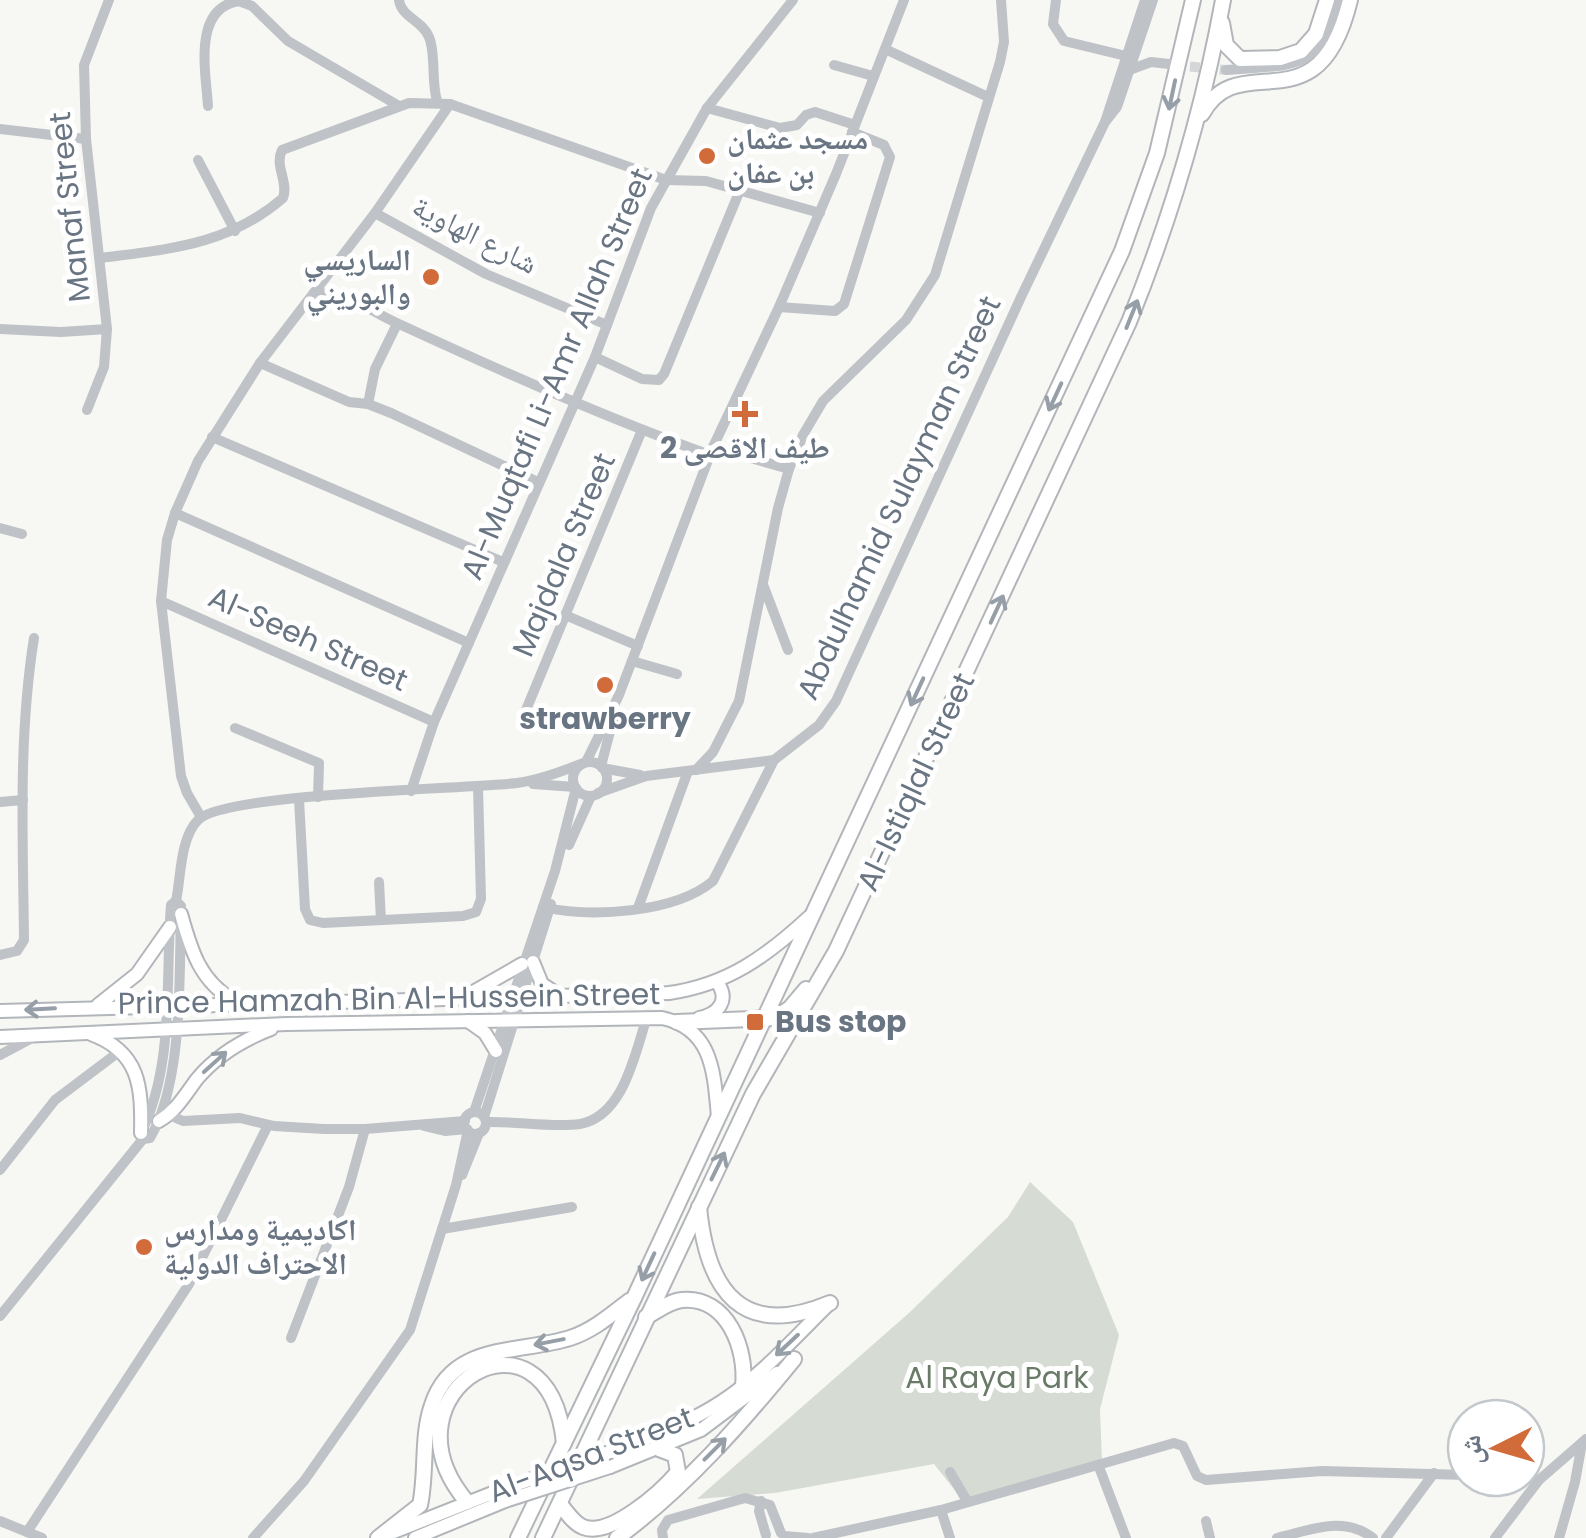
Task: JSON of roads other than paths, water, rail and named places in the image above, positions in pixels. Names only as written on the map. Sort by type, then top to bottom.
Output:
[{"type":"highway","name":"Al-Istiqlal Street","points":[[518,1538],[634,1298],[1122,251],[1161,139],[1193,0]]},
{"type":"highway","points":[[1222,6],[1226,45],[1234,56],[1246,61],[1294,54],[1312,41],[1327,0]]},
{"type":"highway","points":[[1196,123],[1208,102],[1223,90],[1235,85],[1287,80],[1315,69],[1336,47],[1350,0]]},
{"type":"highway","name":"Al-Istiqlal Street","points":[[543,1538],[753,1094],[820,981],[907,803],[1122,338],[1158,244],[1196,123],[1222,6]]},
{"type":"highway","points":[[848,810],[855,825]]},
{"type":"highway","points":[[677,1022],[762,1020],[786,1012],[820,981]]},
{"type":"highway","points":[[699,1206],[706,1257],[714,1274],[736,1300],[763,1316],[779,1317],[830,1304]]},
{"type":"highway","points":[[378,1538],[420,1505],[429,1413],[449,1374],[460,1364],[484,1354],[570,1338],[634,1298]]},
{"type":"highway","points":[[646,1317],[682,1300],[718,1312],[744,1356],[744,1386]]},
{"type":"highway","points":[[617,1538],[653,1512],[734,1430],[794,1360]]},
{"type":"highway","points":[[467,1502],[447,1472],[441,1436],[448,1398],[472,1372],[504,1365],[532,1373],[548,1386],[556,1402],[564,1443]]},
{"type":"highway","points":[[560,1504],[577,1524],[586,1528],[611,1526],[678,1472],[675,1455],[659,1450]]},
{"type":"main road","points":[[178,908],[201,971],[213,986],[237,1002]]},
{"type":"main road","name":"Prince Hamzah Bin Al-Hussein Street","points":[[0,1011],[668,993],[717,982],[763,957],[814,913]]},
{"type":"main road","points":[[96,1006],[137,974],[170,927]]},
{"type":"main road","points":[[461,997],[527,963],[542,984],[561,997]]},
{"type":"main road","points":[[677,1022],[718,1010],[723,998],[717,982]]},
{"type":"main road","name":"Prince Hamzah Bin Al-Hussein Street","points":[[0,1036],[286,1024],[648,1018],[677,1022],[697,1035],[708,1049],[718,1117]]},
{"type":"main road","points":[[466,1020],[485,1033],[496,1051]]},
{"type":"main road","points":[[164,1118],[222,1055],[245,1040],[286,1024]]},
{"type":"main road","points":[[84,1031],[98,1036],[131,1064],[140,1087],[142,1136]]},
{"type":"main road","name":"Al-Aqsa Street","points":[[609,1460],[698,1416],[744,1386],[830,1304]]},
{"type":"main road","name":"Al-Aqsa Street","points":[[378,1538],[467,1502],[502,1495],[609,1460],[659,1450],[722,1416],[794,1360]]},
{"type":"main road","name":"Al-Aqsa Street","points":[[415,1538],[502,1495]]},
{"type":"street","name":"Manaf Street","points":[[87,410],[104,367],[107,329],[86,139],[84,64],[109,0]]},
{"type":"street","points":[[256,0],[259,13]]},
{"type":"street","points":[[398,0],[401,10],[420,24],[429,38],[437,102]]},
{"type":"street","name":"Al-Muqtafi Li-Amr Allah Street","points":[[411,791],[434,722],[595,357],[651,208],[708,108],[793,0]]},
{"type":"street","points":[[546,908],[565,838],[574,773],[585,763],[619,694],[711,451],[820,213],[904,0]]},
{"type":"street","points":[[638,908],[692,770],[713,752],[739,701],[789,468],[813,416],[823,401],[906,320],[930,284],[1004,42],[1001,0]]},
{"type":"street","points":[[1056,0],[1053,24],[1064,40],[1126,56]]},
{"type":"street","points":[[1105,122],[1146,0]]},
{"type":"street","points":[[1105,122],[1114,111],[1131,70],[1153,0]]},
{"type":"street","points":[[1226,70],[1294,64],[1311,56],[1330,34],[1338,0]]},
{"type":"street","points":[[208,106],[204,44],[220,9],[234,2],[248,3],[288,41],[399,106]]},
{"type":"street","points":[[1141,39],[1147,54],[1169,64]]},
{"type":"street","points":[[884,49],[988,97]]},
{"type":"street","points":[[1131,70],[1156,61]]},
{"type":"street","points":[[834,65],[872,76]]},
{"type":"street","points":[[102,258],[206,242],[235,231],[282,198],[285,190],[278,159],[282,150],[399,106],[437,102],[666,180],[706,181],[820,213]]},
{"type":"street","points":[[201,816],[181,776],[161,601],[167,540],[175,513],[212,437],[260,362],[376,213],[450,104]]},
{"type":"street","points":[[708,108],[780,128],[797,125],[815,112],[884,145],[890,157],[844,304],[835,311],[779,307]]},
{"type":"street","name":"Abdulhamid Sulayman Street","points":[[546,908],[638,908],[685,900],[713,881],[774,760],[818,725],[836,701],[1105,122]]},
{"type":"street","points":[[0,129],[86,139]]},
{"type":"street","points":[[198,160],[235,231]]},
{"type":"street","points":[[595,357],[648,381],[659,380],[740,190]]},
{"type":"street","name":"شارع الهاوية","points":[[376,213],[486,274],[606,325]]},
{"type":"street","points":[[314,293],[340,295],[374,308],[397,324],[642,430]]},
{"type":"street","points":[[368,404],[375,370],[397,324]]},
{"type":"street","points":[[0,328],[61,332],[107,329]]},
{"type":"street","points":[[260,362],[349,402],[368,404],[538,482]]},
{"type":"street","name":"Majdala Street","points":[[526,710],[642,430],[711,451],[789,468]]},
{"type":"street","points":[[212,437],[503,562]]},
{"type":"street","points":[[175,513],[470,643]]},
{"type":"street","points":[[0,528],[22,534]]},
{"type":"street","points":[[764,586],[788,650]]},
{"type":"street","name":"Al-Seeh Street","points":[[161,601],[434,722]]},
{"type":"street","points":[[566,614],[638,646]]},
{"type":"street","points":[[0,955],[17,951],[24,940],[26,705],[34,638]]},
{"type":"street","points":[[632,662],[677,674]]},
{"type":"street","points":[[253,1538],[304,1482],[403,1341],[416,1316],[546,908],[570,843],[595,794],[606,784],[602,767],[619,694]]},
{"type":"street","points":[[236,728],[319,763],[318,796]]},
{"type":"street","points":[[142,1136],[150,1138],[164,1118],[178,908],[189,834],[201,816],[220,808],[318,796],[522,783],[575,787],[595,794],[646,776],[774,760]]},
{"type":"street","points":[[522,783],[585,763],[646,776]]},
{"type":"street","points":[[298,799],[307,916],[315,923],[463,916],[476,912],[481,900],[478,786]]},
{"type":"street","points":[[0,802],[23,800]]},
{"type":"street","points":[[378,882],[380,920]]},
{"type":"street","points":[[171,1004],[171,905],[178,908]]},
{"type":"street","points":[[164,1118],[240,1118],[268,1125],[366,1129],[576,1124],[603,1114],[617,1096],[648,1018]]},
{"type":"street","points":[[495,1068],[496,1051],[510,1020]]},
{"type":"street","points":[[0,1316],[142,1136],[170,1029]]},
{"type":"street","points":[[0,1054],[37,1036]]},
{"type":"street","points":[[0,1170],[54,1100],[120,1052]]},
{"type":"street","points":[[27,1532],[189,1284],[268,1125]]},
{"type":"street","points":[[291,1338],[349,1187],[366,1129]]},
{"type":"street","points":[[442,1229],[572,1207]]},
{"type":"street","points":[[1546,1474],[1584,1440]]},
{"type":"street","points":[[1559,1538],[1584,1440]]},
{"type":"street","points":[[762,1501],[759,1511],[765,1536],[773,1530],[810,1538],[941,1510],[1174,1444],[1184,1446],[1197,1476],[1206,1480],[1322,1472],[1446,1475]]},
{"type":"street","points":[[1099,1466],[1126,1538]]},
{"type":"street","points":[[950,1472],[967,1502]]},
{"type":"street","points":[[1386,1538],[1434,1474]]},
{"type":"street","points":[[663,1538],[662,1530],[668,1520],[745,1498],[770,1505],[783,1535]]},
{"type":"street","points":[[1495,1538],[1525,1498]]},
{"type":"street","points":[[941,1510],[950,1538]]},
{"type":"street","points":[[0,1521],[42,1538]]},
{"type":"street","points":[[1206,1521],[1210,1538]]},
{"type":"street","points":[[1278,1538],[1340,1524],[1356,1526],[1373,1538]]},
{"type":"street","points":[[4,1538],[12,1526]]},
{"type":"tunnel","points":[[1175,65],[1226,70]]},
{"type":"place","name":"مسجد عثمان بن عفان","points":[[707,156]]},
{"type":"place","name":"الساريسي والبوريني","points":[[431,277]]},
{"type":"place","name":"طيف الاقصى 2","points":[[745,414]]},
{"type":"place","name":"strawberry","points":[[605,685]]},
{"type":"place","name":"Bus stop","points":[[755,1022]]},
{"type":"place","name":"اكاديمية ومدارس الاحتراف الدولية","points":[[144,1247]]},
{"type":"park label","name":"Al Raya Park","points":[[997,1378]]}]
